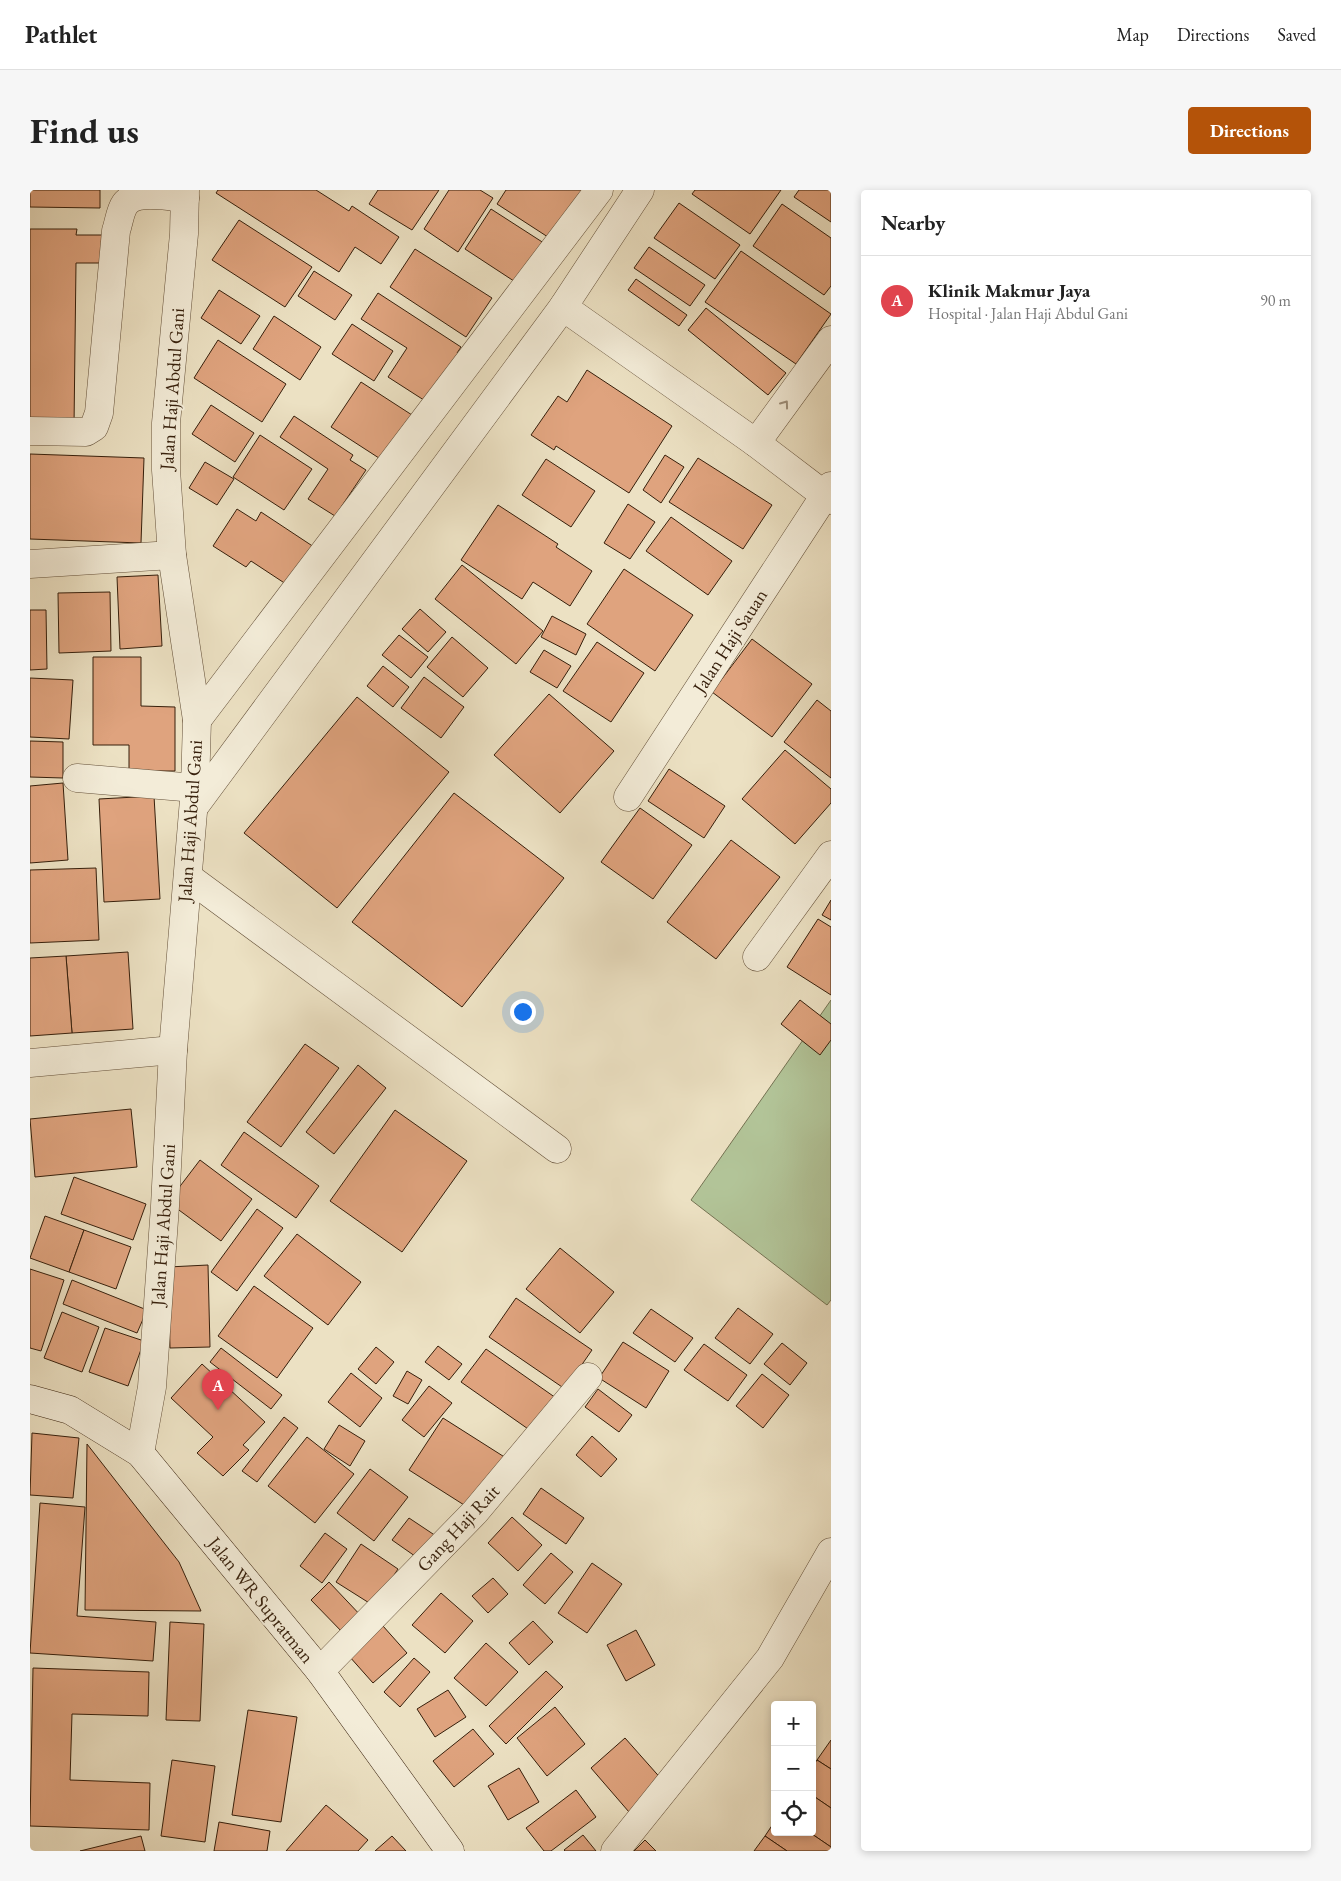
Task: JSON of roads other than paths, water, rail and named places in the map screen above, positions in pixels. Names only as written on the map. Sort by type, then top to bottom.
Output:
[{"type":"street","points":[[197,720],[599,190]]},
{"type":"street","points":[[77,778],[194,798],[563,307],[640,190]]},
{"type":"street","points":[[30,431],[86,432],[94,427],[98,412],[116,231],[125,204],[133,197],[149,193],[185,194]]},
{"type":"street","name":"Jalan Haji Abdul Gani","points":[[140,1453],[152,1387],[165,1206],[173,1050],[194,798],[197,720],[172,555],[166,470],[166,423],[184,234],[185,194]]},
{"type":"street","points":[[563,307],[829,494]]},
{"type":"street","points":[[756,443],[831,340]]},
{"type":"street","name":"Jalan Haji Sauan","points":[[628,797],[829,494]]},
{"type":"street","points":[[30,564],[172,555]]},
{"type":"street","points":[[757,957],[831,855]]},
{"type":"street","points":[[188,877],[557,1149]]},
{"type":"street","points":[[30,1063],[173,1050]]},
{"type":"street","name":"Gang Haji Rait","points":[[320,1671],[475,1512],[588,1377]]},
{"type":"street","name":"Jalan WR Supratman","points":[[30,1399],[70,1410],[140,1453],[320,1671],[450,1851]]},
{"type":"street","points":[[615,1851],[770,1658],[831,1552]]},
{"type":"place","name":"Klinik Makmur Jaya","points":[[218,1410]]}]
